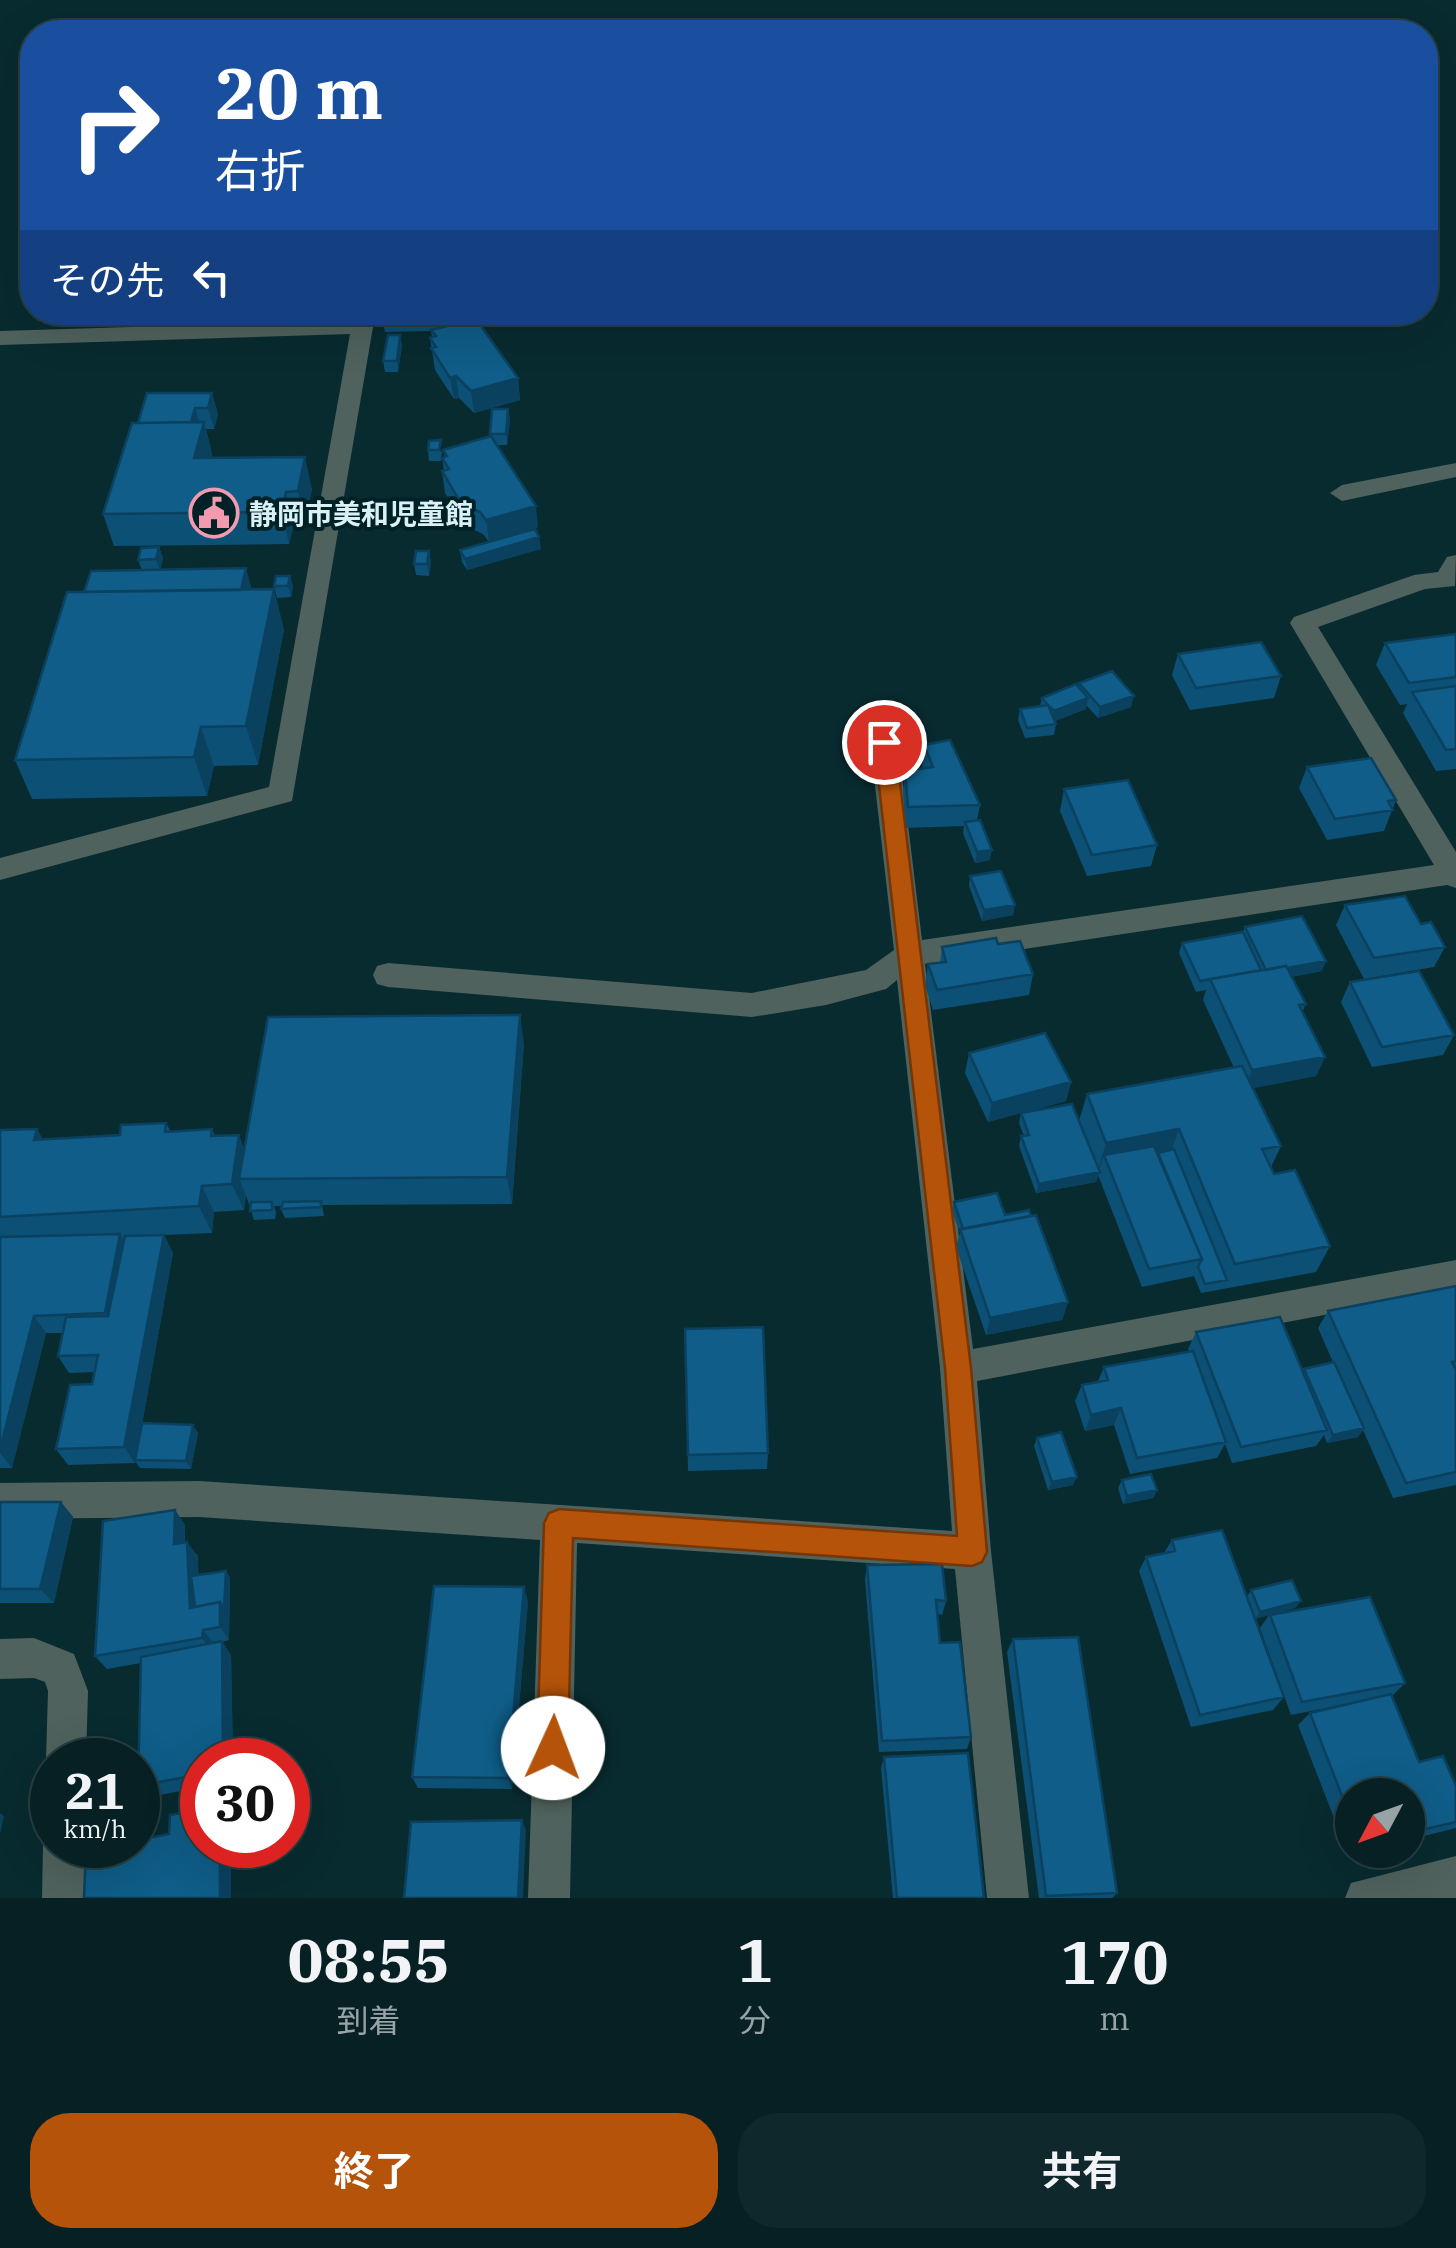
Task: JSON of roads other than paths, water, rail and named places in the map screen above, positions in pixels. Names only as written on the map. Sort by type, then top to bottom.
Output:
[{"type":"street","points":[[0,338],[362,327],[282,794],[0,869]]},
{"type":"street","points":[[1342,493],[1456,470]]},
{"type":"street","points":[[388,975],[752,1004],[826,993],[876,980],[910,954],[1455,875],[1303,624],[1423,580],[1446,580],[1456,563]]},
{"type":"street","points":[[884,742],[958,1368],[972,1552],[1008,1898]]},
{"type":"street","points":[[958,1368],[1456,1275]]},
{"type":"street","points":[[0,1501],[199,1499],[972,1552]]},
{"type":"street","points":[[549,1898],[559,1523]]},
{"type":"street","points":[[0,1658],[34,1658],[60,1668],[68,1691],[67,1738]]},
{"type":"street","points":[[63,1898],[64,1868]]},
{"type":"street","points":[[1366,1898],[1456,1877]]},
{"type":"place","name":"静岡市美和児童館","points":[[214,513]]}]
